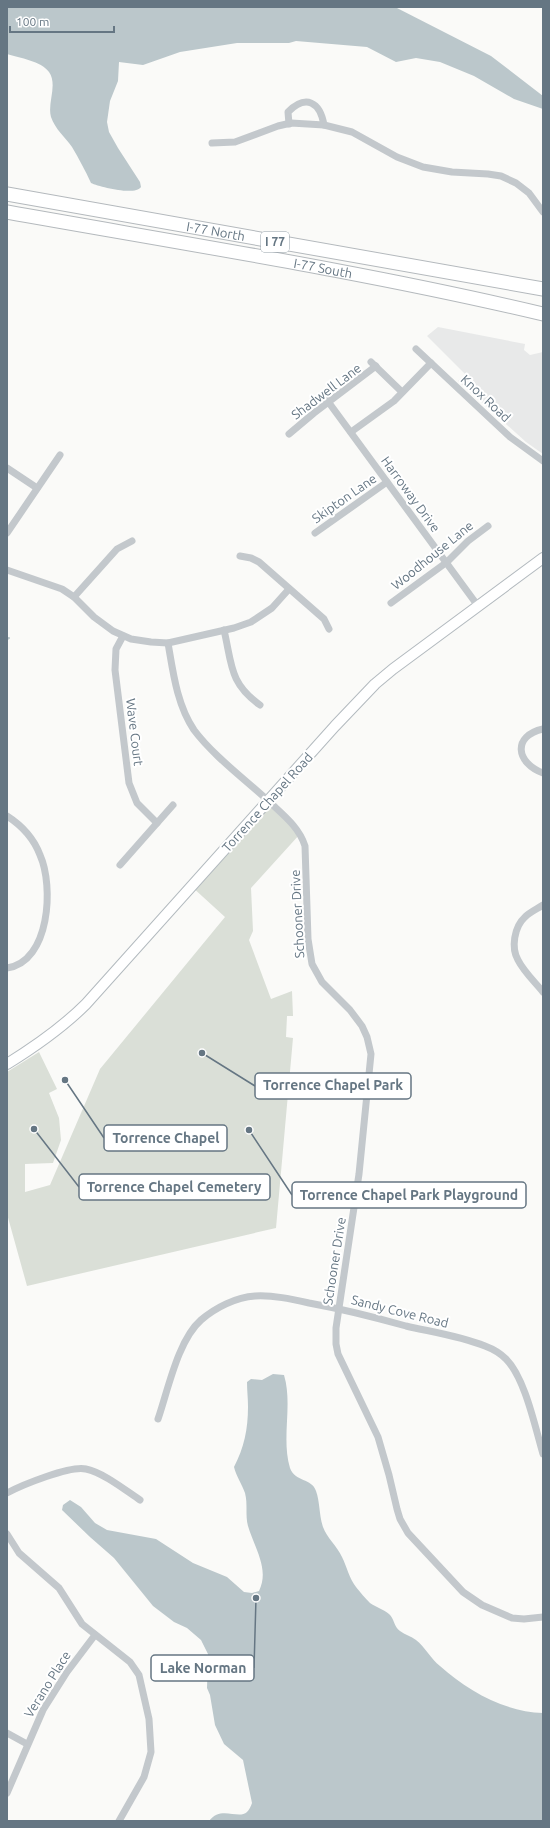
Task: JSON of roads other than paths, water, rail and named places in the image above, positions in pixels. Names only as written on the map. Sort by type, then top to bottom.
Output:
[{"type":"highway","name":"I-77 North","points":[[7,194],[543,288]]},
{"type":"highway","name":"I-77 South","points":[[7,212],[338,272],[482,300],[543,314]]},
{"type":"highway","name":"I 77","points":[[482,300],[543,308]]},
{"type":"street","points":[[289,124],[288,112],[301,101],[306,100],[321,113],[324,125]]},
{"type":"street","points":[[212,143],[235,142],[278,126],[289,124],[324,125],[352,132],[397,157],[423,167],[452,172],[501,176],[516,183],[529,193],[543,212]]},
{"type":"street","name":"Knox Road","points":[[416,349],[510,437],[543,461]]},
{"type":"street","points":[[351,432],[384,409],[431,363]]},
{"type":"street","name":"Shadwell Lane","points":[[290,434],[326,399],[374,364],[402,392]]},
{"type":"street","name":"Harroway Drive","points":[[326,399],[478,606]]},
{"type":"street","points":[[7,533],[60,455]]},
{"type":"street","points":[[7,468],[37,488]]},
{"type":"street","name":"Skipton Lane","points":[[315,533],[387,482]]},
{"type":"street","name":"Woodhouse Lane","points":[[391,603],[447,562],[468,541],[488,526]]},
{"type":"street","points":[[74,597],[117,548],[132,541]]},
{"type":"street","points":[[240,556],[251,558],[259,562],[324,619],[328,629]]},
{"type":"street","name":"Torrence Chapel Road","points":[[7,1064],[46,1039],[78,1012],[268,800],[375,684],[543,558]]},
{"type":"street","points":[[7,570],[62,589],[74,597],[102,623],[123,636],[142,641],[168,643],[224,630],[259,618],[272,608],[289,589]]},
{"type":"street","points":[[224,630],[231,666],[236,681],[247,695],[260,705]]},
{"type":"street","name":"Wave Court","points":[[123,636],[116,649],[115,670],[129,783],[137,803],[157,823]]},
{"type":"street","name":"Schooner Drive","points":[[168,643],[176,686],[182,705],[194,729],[213,751],[268,800],[297,829],[305,846],[308,939],[312,964],[322,982],[350,1010],[362,1026],[370,1048],[371,1066],[359,1174],[335,1336],[338,1354],[378,1437],[400,1520],[408,1533],[463,1592],[482,1605],[512,1618],[524,1619],[543,1617]]},
{"type":"street","points":[[543,729],[531,734],[522,742],[520,749],[523,758],[528,764],[543,773]]},
{"type":"street","points":[[120,865],[173,805]]},
{"type":"street","points":[[7,816],[23,830],[40,853],[48,890],[45,920],[35,948],[27,959],[18,965],[7,968]]},
{"type":"street","points":[[543,905],[525,917],[519,924],[515,944],[515,952],[518,961],[543,992]]},
{"type":"street","name":"Sandy Cove Road","points":[[158,1419],[182,1344],[190,1331],[207,1316],[235,1301],[257,1296],[286,1298],[468,1340],[486,1346],[501,1355],[515,1371],[522,1387],[543,1454]]},
{"type":"street","points":[[7,1493],[61,1472],[84,1468],[102,1476],[140,1500]]},
{"type":"street","points":[[7,1534],[10,1548],[59,1588],[78,1620],[130,1662],[139,1675],[144,1691],[152,1742],[151,1752],[144,1777],[119,1821]]},
{"type":"street","name":"Verano Place","points":[[7,1793],[27,1744],[51,1695],[95,1635]]},
{"type":"street","points":[[7,1733],[27,1744]]},
{"type":"place","name":"Torrence Chapel Park","points":[[202,1053]]},
{"type":"place","name":"Torrence Chapel","points":[[65,1080]]},
{"type":"place","name":"Torrence Chapel Cemetery","points":[[34,1129]]},
{"type":"place","name":"Torrence Chapel Park Playground","points":[[249,1130]]},
{"type":"place","name":"Lake Norman","points":[[256,1598]]}]
